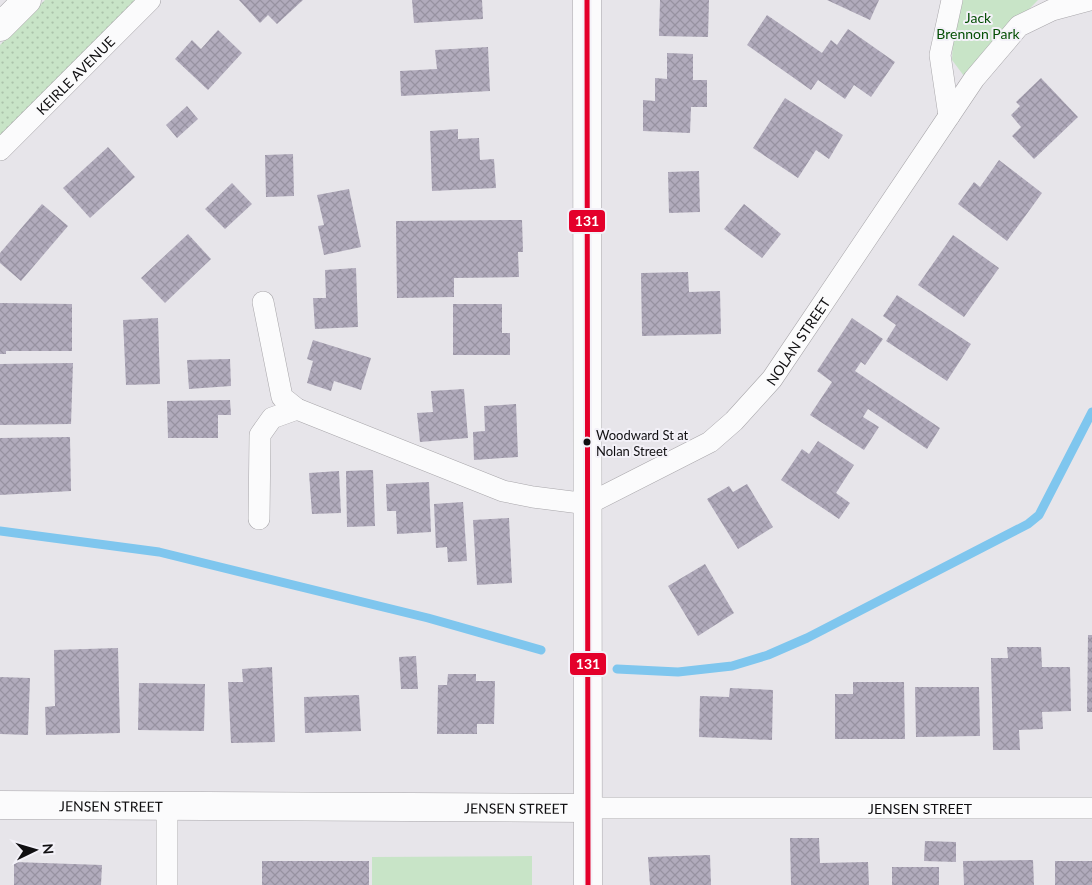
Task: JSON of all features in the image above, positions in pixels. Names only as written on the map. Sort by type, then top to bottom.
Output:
[{"type":"street","points":[[0,27],[27,0]]},
{"type":"street","name":"KEIRLE AVENUE","points":[[0,150],[150,0]]},
{"type":"street","points":[[587,0],[588,885]]},
{"type":"street","points":[[950,116],[940,55],[952,0]]},
{"type":"street","name":"NOLAN STREET","points":[[588,504],[710,442],[734,421],[772,379],[974,79],[1019,26],[1052,10],[1090,0]]},
{"type":"street","points":[[263,302],[282,398],[297,408],[502,491],[588,504]]},
{"type":"street","points":[[259,519],[260,435],[272,418],[297,408]]},
{"type":"street","name":"JENSEN STREET","points":[[0,805],[1092,808]]},
{"type":"street","points":[[167,805],[167,885]]},
{"type":"green space","points":[[45,0],[137,0],[0,136],[0,45]]},
{"type":"green space","name":"Jack Brennon Park","points":[[959,0],[1038,0],[964,76],[952,60],[954,12]]},
{"type":"green space","points":[[532,856],[532,885],[372,885],[372,857]]},
{"type":"building","points":[[239,0],[303,0],[277,24],[268,15],[260,23]]},
{"type":"building","points":[[412,0],[482,0],[483,19],[414,23]]},
{"type":"building","points":[[660,0],[709,0],[708,37],[659,36]]},
{"type":"building","points":[[827,0],[879,0],[870,20]]},
{"type":"building","points":[[767,15],[822,53],[831,40],[837,45],[848,29],[895,62],[871,97],[854,85],[845,99],[818,80],[811,90],[747,45]]},
{"type":"building","points":[[218,30],[242,53],[208,90],[175,59],[192,40],[201,49]]},
{"type":"building","points":[[488,47],[490,91],[401,96],[400,71],[437,69],[435,50]]},
{"type":"building","points":[[667,53],[693,54],[693,80],[707,80],[707,107],[691,107],[690,133],[643,131],[643,100],[655,101],[655,78],[667,79]]},
{"type":"building","points":[[1041,78],[1078,117],[1034,159],[1012,136],[1021,127],[1011,115],[1020,106],[1016,102]]},
{"type":"building","points":[[785,98],[843,135],[829,159],[816,150],[798,178],[753,148]]},
{"type":"building","points":[[187,106],[198,119],[177,138],[166,125]]},
{"type":"building","points":[[458,129],[458,139],[479,138],[480,160],[494,159],[496,188],[432,191],[430,131]]},
{"type":"building","points":[[108,147],[135,177],[90,218],[63,188]]},
{"type":"building","points":[[293,154],[294,196],[266,197],[265,155]]},
{"type":"building","points":[[999,160],[1042,193],[1007,241],[958,204],[974,182],[980,187]]},
{"type":"building","points":[[699,171],[700,212],[669,213],[668,172]]},
{"type":"building","points":[[232,183],[252,204],[225,229],[205,209]]},
{"type":"building","points":[[349,189],[361,247],[324,255],[318,226],[324,225],[317,195]]},
{"type":"building","points":[[42,204],[68,226],[21,281],[0,263],[0,253]]},
{"type":"building","points":[[744,204],[781,234],[762,258],[724,229]]},
{"type":"building","points":[[522,220],[523,252],[518,252],[519,277],[454,278],[454,297],[397,298],[396,221]]},
{"type":"building","points":[[188,234],[211,259],[165,303],[141,278]]},
{"type":"building","points":[[953,235],[999,268],[964,317],[918,285]]},
{"type":"building","points":[[356,268],[358,327],[315,329],[313,298],[326,298],[325,270]]},
{"type":"building","points":[[688,272],[689,292],[720,291],[721,334],[642,336],[641,273]]},
{"type":"building","points":[[897,295],[971,344],[947,381],[886,341],[896,325],[883,316]]},
{"type":"building","points":[[0,303],[72,304],[72,351],[6,351],[6,354],[0,354]]},
{"type":"building","points":[[453,304],[502,304],[502,333],[510,333],[510,355],[453,355]]},
{"type":"building","points":[[158,318],[160,384],[126,385],[123,320]]},
{"type":"building","points":[[852,318],[883,339],[865,365],[861,362],[855,371],[940,428],[927,449],[868,409],[863,417],[879,427],[864,450],[810,415],[832,382],[817,371]]},
{"type":"building","points":[[313,340],[371,358],[361,390],[334,381],[331,391],[307,383],[313,361],[307,359]]},
{"type":"building","points":[[230,359],[231,386],[189,389],[187,360]]},
{"type":"building","points":[[73,363],[71,424],[0,425],[0,364]]},
{"type":"building","points":[[464,389],[468,438],[420,442],[417,413],[433,412],[431,391]]},
{"type":"building","points":[[230,400],[231,415],[218,415],[218,438],[168,438],[167,401]]},
{"type":"building","points":[[516,404],[518,457],[474,460],[473,432],[485,431],[484,406]]},
{"type":"building","points":[[70,437],[71,491],[0,495],[0,438]]},
{"type":"building","points":[[818,441],[854,465],[836,493],[850,503],[839,519],[781,480],[802,449],[809,454]]},
{"type":"building","points":[[373,470],[375,526],[347,527],[346,471]]},
{"type":"building","points":[[339,471],[341,513],[312,514],[309,473]]},
{"type":"building","points":[[429,482],[431,532],[397,534],[396,511],[387,511],[386,484]]},
{"type":"building","points":[[747,484],[773,527],[738,549],[707,499],[729,486],[733,492]]},
{"type":"building","points":[[463,502],[467,561],[448,562],[447,547],[436,548],[434,504]]},
{"type":"building","points":[[509,518],[512,583],[477,585],[473,520]]},
{"type":"building","points":[[705,564],[734,613],[698,636],[668,586]]},
{"type":"building","points":[[1088,635],[1092,635],[1092,712],[1087,712]]},
{"type":"building","points":[[1007,647],[1041,647],[1042,667],[1070,667],[1071,711],[1042,712],[1043,729],[1019,730],[1020,750],[993,750],[991,658],[1008,658]]},
{"type":"building","points":[[118,648],[120,733],[46,735],[45,707],[55,706],[54,650]]},
{"type":"building","points":[[416,656],[418,689],[401,689],[399,657]]},
{"type":"building","points":[[272,667],[275,742],[231,743],[228,682],[243,682],[242,669]]},
{"type":"building","points":[[448,674],[476,674],[476,681],[495,681],[494,724],[477,724],[477,734],[437,734],[438,685],[447,685]]},
{"type":"building","points":[[0,677],[30,678],[28,735],[0,734]]},
{"type":"building","points":[[853,682],[904,682],[905,739],[835,739],[835,694],[853,694]]},
{"type":"building","points":[[139,683],[205,684],[204,731],[138,730]]},
{"type":"building","points":[[915,687],[979,687],[980,736],[916,737]]},
{"type":"building","points":[[730,688],[773,690],[772,740],[699,737],[700,696],[729,697]]},
{"type":"building","points":[[359,695],[361,731],[305,733],[304,697]]},
{"type":"building","points":[[790,838],[819,838],[820,863],[868,862],[869,885],[791,885]]},
{"type":"building","points":[[925,841],[956,842],[956,862],[924,861]]},
{"type":"building","points":[[710,855],[711,885],[650,885],[648,857]]},
{"type":"building","points":[[1033,860],[1034,885],[964,885],[963,861]]},
{"type":"building","points":[[262,861],[369,861],[369,885],[262,885]]},
{"type":"building","points":[[1055,861],[1092,861],[1092,885],[1055,885]]},
{"type":"building","points":[[14,862],[102,865],[101,885],[14,885]]},
{"type":"building","points":[[892,867],[939,867],[939,885],[892,885]]},
{"type":"waterway","points":[[617,669],[678,672],[732,666],[768,655],[807,638],[1028,524],[1039,515],[1092,412]]},
{"type":"waterway","points":[[0,531],[159,552],[428,618],[541,650]]},
{"type":"transit line","name":"131","points":[[587,0],[588,885]]},
{"type":"place","name":"Woodward St at Nolan Street","points":[[587,442]]}]
